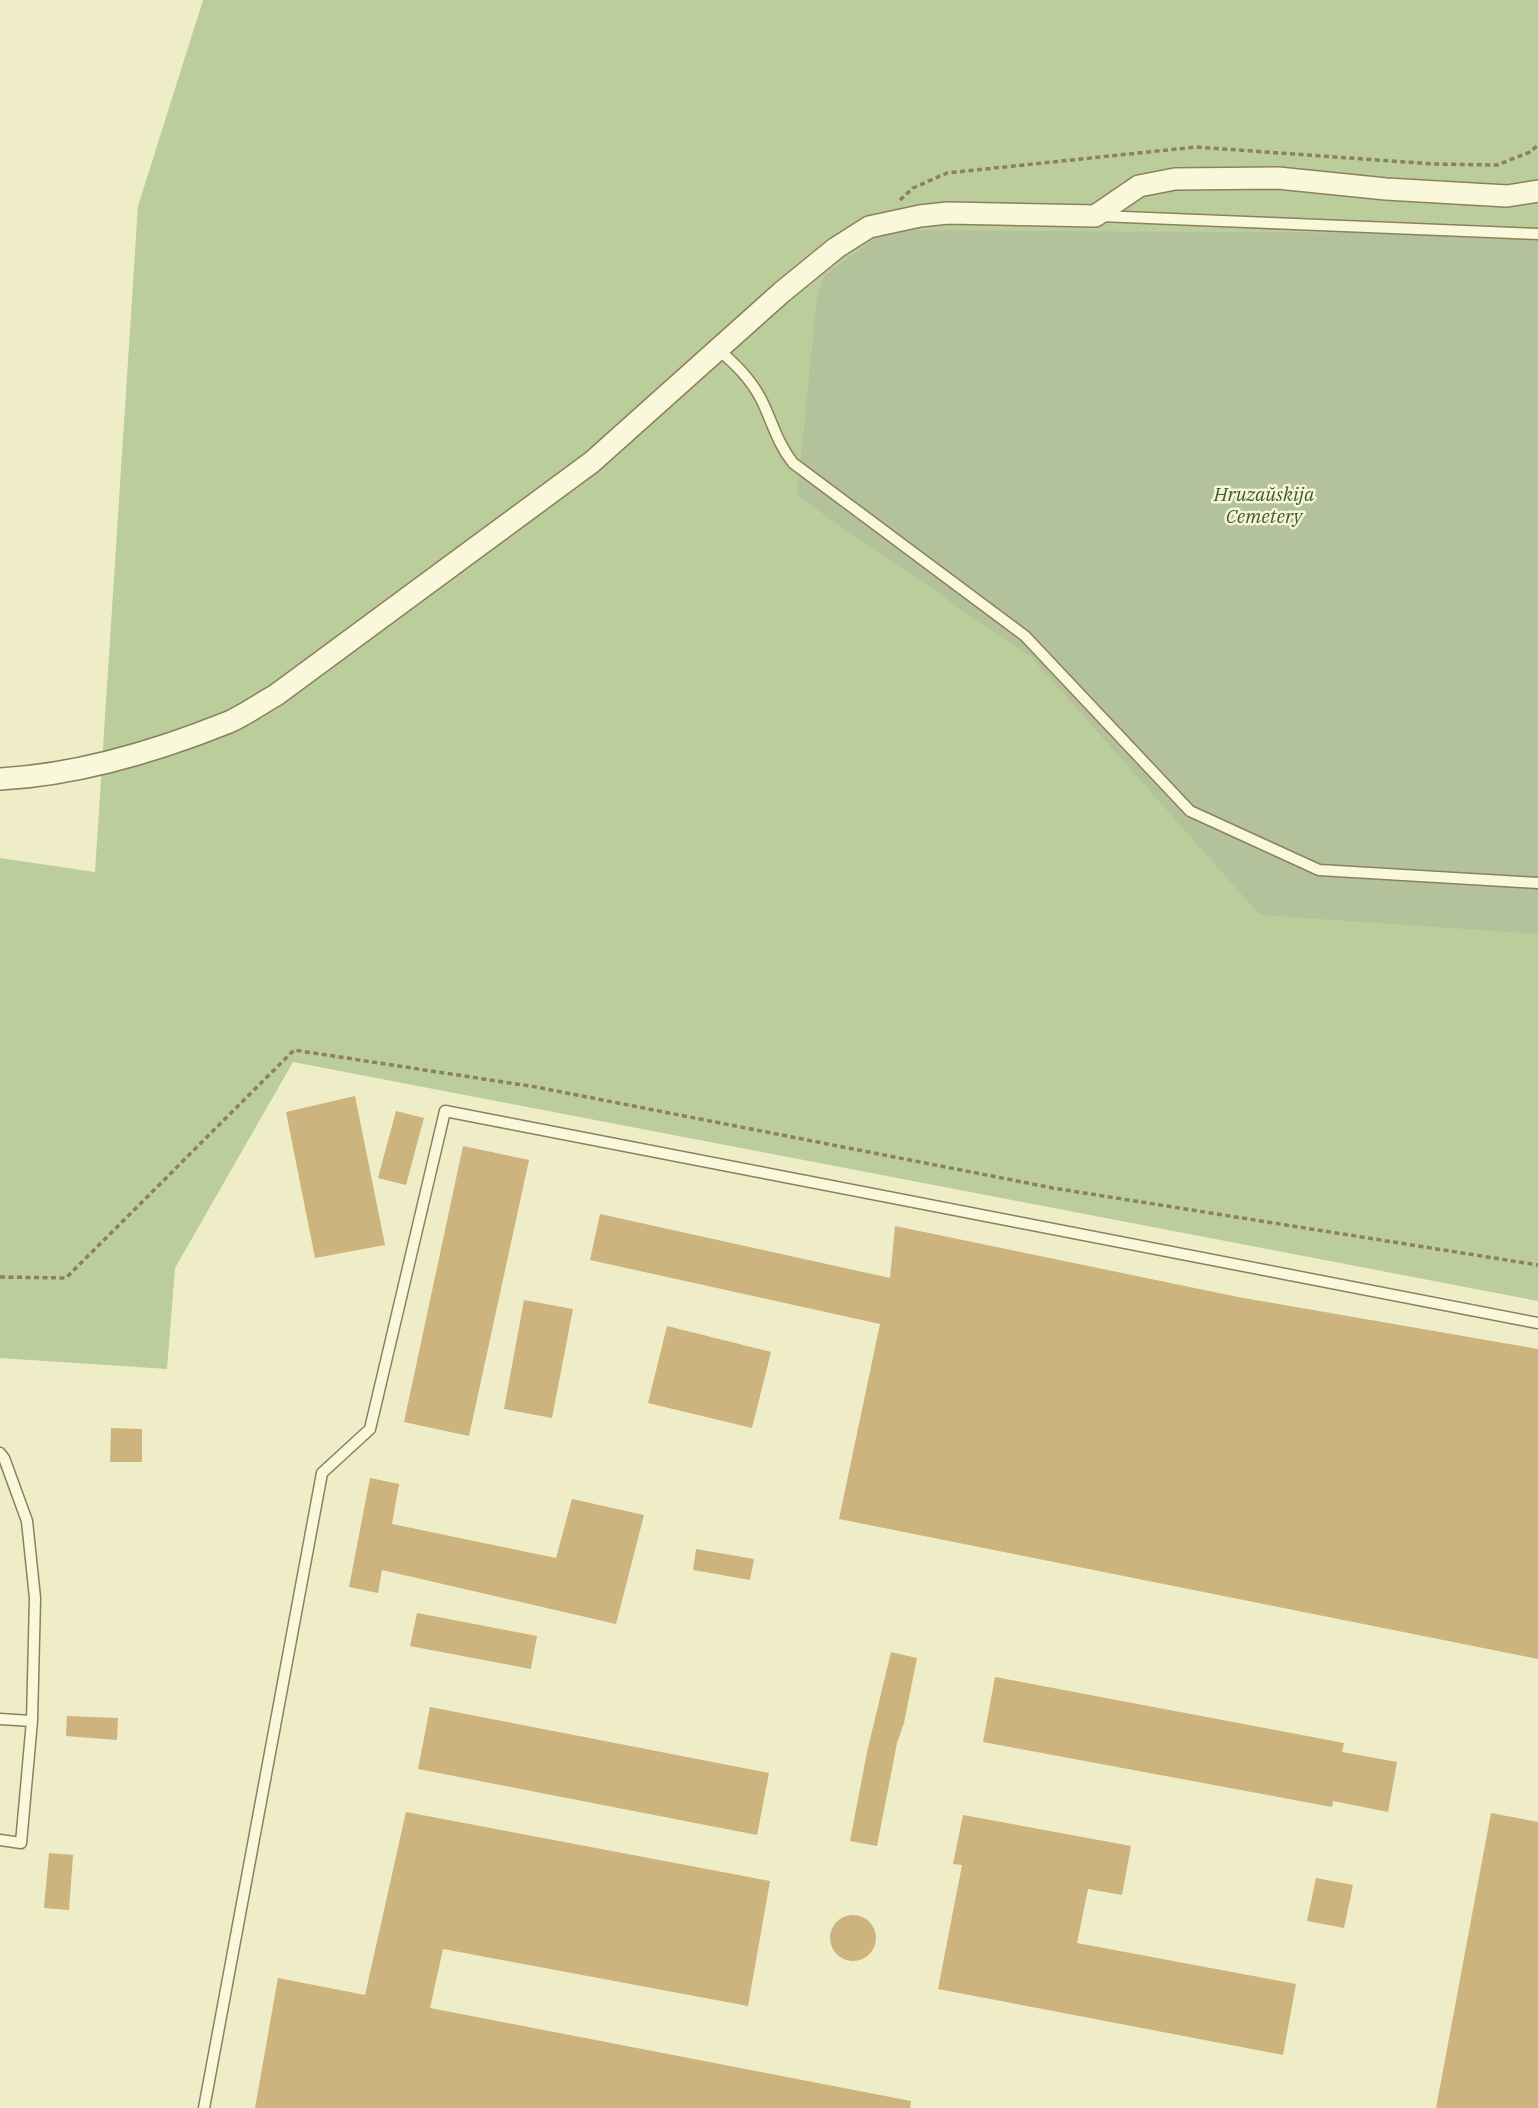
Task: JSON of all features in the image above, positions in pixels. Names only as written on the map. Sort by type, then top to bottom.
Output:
[{"type":"street","points":[[0,779],[55,774],[142,751],[231,721],[276,695],[592,462],[817,263],[853,235],[870,227],[948,213],[1095,216],[1139,186],[1175,179],[1278,178],[1386,189],[1507,196],[1538,191]]},
{"type":"lane","points":[[1095,216],[1538,234]]},
{"type":"lane","points":[[718,349],[744,372],[760,397],[777,440],[793,463],[1026,636],[1190,811],[1319,870],[1538,883]]},
{"type":"lane","points":[[204,2108],[322,1473],[370,1429],[445,1111],[1538,1324]]},
{"type":"lane","points":[[0,1453],[27,1521],[35,1598],[32,1721],[21,1843],[0,1840]]},
{"type":"lane","points":[[0,1719],[32,1721]]},
{"type":"path","points":[[0,1276],[66,1278]]},
{"type":"green space","points":[[203,0],[1538,0],[1538,1301],[293,1062],[175,1268],[167,1369],[0,1358],[0,858],[95,872],[138,206]]},
{"type":"green space","name":"Hruzaŭskija Cemetery","points":[[886,230],[1538,234],[1538,934],[1260,915],[1031,657],[797,496],[817,297],[824,276]]},
{"type":"building","points":[[355,1096],[385,1245],[315,1258],[286,1112]]},
{"type":"building","points":[[396,1111],[424,1118],[406,1185],[378,1178]]},
{"type":"building","points":[[463,1146],[529,1160],[469,1436],[404,1422]]},
{"type":"building","points":[[600,1214],[890,1278],[895,1226],[1238,1297],[1538,1349],[1538,1659],[839,1519],[880,1324],[590,1260]]},
{"type":"building","points":[[524,1300],[573,1309],[552,1418],[504,1409]]},
{"type":"building","points":[[667,1326],[771,1352],[752,1428],[648,1403]]},
{"type":"building","points":[[111,1428],[142,1429],[142,1462],[110,1462]]},
{"type":"building","points":[[370,1478],[399,1484],[392,1524],[556,1558],[572,1499],[644,1515],[616,1624],[382,1570],[378,1593],[349,1587]]},
{"type":"building","points":[[696,1549],[754,1559],[750,1580],[693,1570]]},
{"type":"building","points":[[417,1613],[537,1636],[531,1669],[410,1646]]},
{"type":"building","points":[[891,1652],[917,1658],[877,1846],[850,1841],[867,1752]]},
{"type":"building","points":[[995,1677],[1344,1743],[1342,1752],[1397,1762],[1388,1812],[1333,1801],[1332,1807],[983,1742]]},
{"type":"building","points":[[430,1707],[769,1773],[757,1835],[418,1769]]},
{"type":"building","points":[[67,1716],[118,1718],[117,1740],[66,1736]]},
{"type":"building","points":[[406,1812],[770,1881],[748,2006],[443,1949],[430,2008],[911,2101],[910,2108],[255,2108],[278,1978],[365,1995]]},
{"type":"building","points":[[1491,1813],[1538,1822],[1538,2108],[1436,2108]]},
{"type":"building","points":[[963,1815],[1131,1846],[1122,1895],[1088,1889],[1077,1943],[1296,1984],[1283,2055],[938,1989],[962,1865],[953,1864]]},
{"type":"building","points":[[49,1853],[73,1855],[69,1910],[44,1908]]},
{"type":"building","points":[[1316,1878],[1353,1885],[1344,1928],[1307,1921]]},
{"type":"building","points":[[853,1915],[869,1922],[876,1938],[869,1954],[853,1961],[837,1954],[830,1938],[837,1922]]}]
